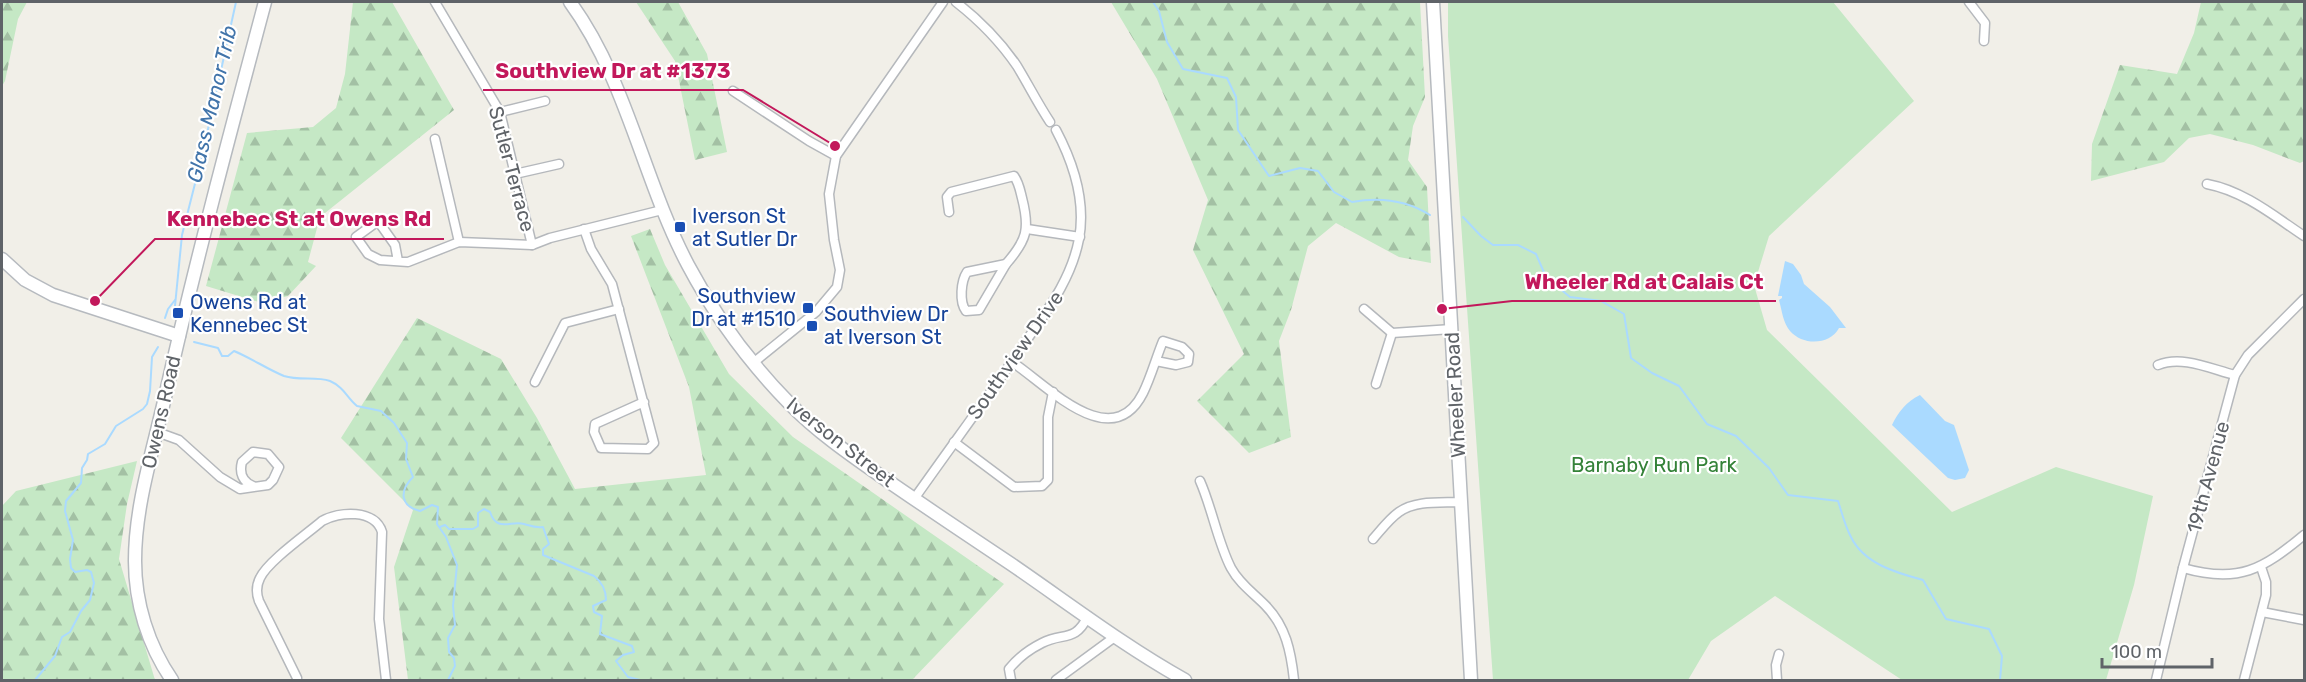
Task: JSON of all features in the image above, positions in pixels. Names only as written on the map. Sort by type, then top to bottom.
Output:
[{"type":"street","name":"Owens Road","points":[[172,681],[152,645],[139,602],[135,542],[138,520],[179,336],[265,2]]},
{"type":"street","name":"Sutler Terrace","points":[[435,2],[500,112],[532,245]]},
{"type":"street","name":"Iverson Street","points":[[570,2],[600,50],[614,81],[662,210],[688,265],[714,311],[753,363],[789,404],[854,458],[1185,681]]},
{"type":"street","points":[[753,363],[816,312],[837,287],[840,270],[829,194],[836,156],[943,2]]},
{"type":"street","points":[[956,2],[985,27],[1002,46],[1050,122]]},
{"type":"street","name":"Wheeler Road","points":[[1433,2],[1471,681]]},
{"type":"street","points":[[1969,2],[1985,23],[1984,41]]},
{"type":"street","points":[[734,91],[809,141],[836,156]]},
{"type":"street","points":[[500,112],[545,101]]},
{"type":"street","name":"Southview Drive","points":[[914,499],[1059,293],[1075,257],[1080,237],[1081,213],[1074,169],[1056,130]]},
{"type":"street","points":[[435,139],[459,242]]},
{"type":"street","points":[[515,174],[559,164]]},
{"type":"street","points":[[950,212],[947,197],[951,192],[1012,176],[1018,184],[1028,229],[979,310],[966,311],[962,303],[963,278],[967,272],[1006,264]]},
{"type":"street","points":[[2207,184],[2226,188],[2245,198],[2304,236]]},
{"type":"street","points":[[398,261],[395,245],[378,221],[356,237],[368,254],[380,260],[408,262],[459,242],[532,245],[550,238],[662,210]]},
{"type":"street","points":[[584,229],[591,249],[608,275],[619,309],[644,402],[654,443],[648,449],[601,448],[594,432],[595,424],[644,402]]},
{"type":"street","points":[[1028,229],[1080,237]]},
{"type":"street","points":[[2,259],[25,280],[53,295],[179,336]]},
{"type":"street","name":"19th Avenue","points":[[2156,681],[2183,568],[2235,375],[2248,355],[2304,299]]},
{"type":"street","points":[[535,381],[565,323],[619,309]]},
{"type":"street","points":[[1364,309],[1392,333],[1452,329]]},
{"type":"street","points":[[1376,384],[1392,333]]},
{"type":"street","points":[[1011,362],[1088,416],[1102,418],[1119,416],[1132,408],[1142,394],[1156,361]]},
{"type":"street","points":[[2158,365],[2167,361],[2177,361],[2235,375]]},
{"type":"street","points":[[954,442],[1014,487],[1042,486],[1048,480],[1048,417],[1053,392]]},
{"type":"street","points":[[157,432],[179,440],[233,486],[244,490],[254,486],[268,485],[273,480],[279,467],[271,456],[264,452],[250,454],[241,466],[243,477],[247,483],[254,486]]},
{"type":"street","points":[[1200,481],[1232,570],[1282,627],[1289,648],[1294,681]]},
{"type":"street","points":[[1372,539],[1406,508],[1424,504],[1460,502]]},
{"type":"street","points":[[297,678],[259,601],[256,589],[261,575],[328,518],[338,515],[359,515],[379,524],[383,540],[379,620],[386,681]]},
{"type":"street","points":[[2183,568],[2218,575],[2261,567],[2284,553],[2304,535]]},
{"type":"street","points":[[2244,681],[2262,612],[2266,587],[2261,567]]},
{"type":"street","points":[[2262,612],[2304,620]]},
{"type":"street","points":[[1011,681],[1009,669],[1015,662],[1040,644],[1082,629],[1088,616]]},
{"type":"street","points":[[1056,681],[1116,636]]},
{"type":"street","points":[[1777,681],[1776,665],[1779,654]]},
{"type":"green space","points":[[2,2],[27,2],[18,19],[2,86]]},
{"type":"green space","points":[[353,2],[392,2],[454,110],[320,217],[308,262],[316,266],[288,296],[262,303],[206,286],[247,133],[313,127],[336,108],[345,74]]},
{"type":"green space","points":[[636,2],[678,2],[707,54],[727,152],[695,160],[675,61]]},
{"type":"green space","points":[[1111,2],[1420,2],[1425,97],[1413,126],[1408,160],[1427,187],[1431,263],[1399,257],[1336,223],[1308,246],[1291,310],[1279,341],[1291,437],[1249,453],[1197,401],[1244,354],[1193,250],[1208,200],[1157,79]]},
{"type":"green space","name":"Barnaby Run Park","points":[[1448,2],[1833,2],[1914,101],[1769,236],[1754,285],[1767,330],[1952,512],[2056,467],[2153,496],[2134,585],[2106,680],[1902,680],[1775,596],[1711,641],[1688,680],[1493,680],[1448,36]]},
{"type":"green space","points":[[2201,2],[2304,2],[2304,161],[2300,163],[2253,145],[2210,134],[2189,138],[2164,162],[2091,181],[2092,144],[2120,65],[2177,74],[2194,33]]},
{"type":"green space","points":[[650,229],[665,265],[729,374],[793,437],[1004,584],[912,680],[408,680],[394,567],[413,510],[341,438],[417,318],[501,359],[537,418],[575,489],[706,475],[689,387],[631,236]]},
{"type":"green space","points":[[137,461],[127,504],[119,559],[155,680],[2,680],[2,506],[16,491]]},
{"type":"water","points":[[1785,261],[1793,264],[1804,284],[1830,307],[1846,328],[1839,328],[1829,338],[1816,342],[1802,339],[1790,331],[1784,321],[1779,300],[1782,296],[1778,296]]},
{"type":"water","points":[[1920,395],[1945,421],[1954,425],[1969,470],[1965,478],[1955,480],[1948,478],[1892,425],[1903,407]]},
{"type":"waterway","name":"Glass Manor Trib","points":[[174,316],[182,235],[236,2]]},
{"type":"waterway","points":[[1153,2],[1159,11],[1167,42],[1183,69],[1227,78],[1236,97],[1238,130],[1269,176],[1300,168],[1318,171],[1334,192],[1352,202],[1392,201],[1411,206],[1430,215]]},
{"type":"waterway","points":[[1463,217],[1493,245],[1518,245],[1536,254],[1546,277],[1570,297],[1601,301],[1624,314],[1631,358],[1652,373],[1679,386],[1707,424],[1736,436],[1769,468],[1788,495],[1838,501],[1849,533],[1864,554],[1882,566],[1923,580],[1946,619],[1989,629],[2002,656],[2000,680]]},
{"type":"waterway","points":[[165,318],[175,300]]},
{"type":"waterway","points":[[194,342],[218,348],[222,356],[228,356],[234,351],[284,376],[330,381],[339,386],[357,406],[381,411],[394,423],[407,443],[406,459],[413,477],[405,488],[405,502],[413,509],[420,511],[432,505],[438,507],[437,524],[446,537],[457,565],[453,606],[455,625],[448,638],[449,652],[454,658],[455,666],[448,680]]},
{"type":"waterway","points":[[35,680],[55,656],[62,637],[70,632],[81,611],[90,600],[94,583],[91,572],[87,570],[75,572],[71,568],[73,540],[65,511],[66,501],[81,483],[82,468],[88,454],[105,444],[116,426],[147,404],[152,357],[158,347]]},
{"type":"waterway","points":[[440,527],[445,525],[449,529],[473,529],[478,526],[478,513],[484,509],[490,512],[500,524],[519,523],[543,527],[549,544],[543,549],[543,555],[594,576],[601,583],[606,600],[593,606],[594,612],[602,616],[600,634],[632,646],[634,652],[623,655],[616,661],[628,677],[640,680]]},
{"type":"place","name":"Southview Dr at #1373","points":[[835,146]]},
{"type":"place","name":"Iverson St at Sutler Dr","points":[[680,227]]},
{"type":"place","name":"Kennebec St at Owens Rd","points":[[95,301]]},
{"type":"place","name":"Southview Dr at #1510","points":[[808,308]]},
{"type":"place","name":"Wheeler Rd at Calais Ct","points":[[1442,309]]},
{"type":"place","name":"Owens Rd at Kennebec St","points":[[178,313]]},
{"type":"place","name":"Southview Dr at Iverson St","points":[[812,326]]}]
